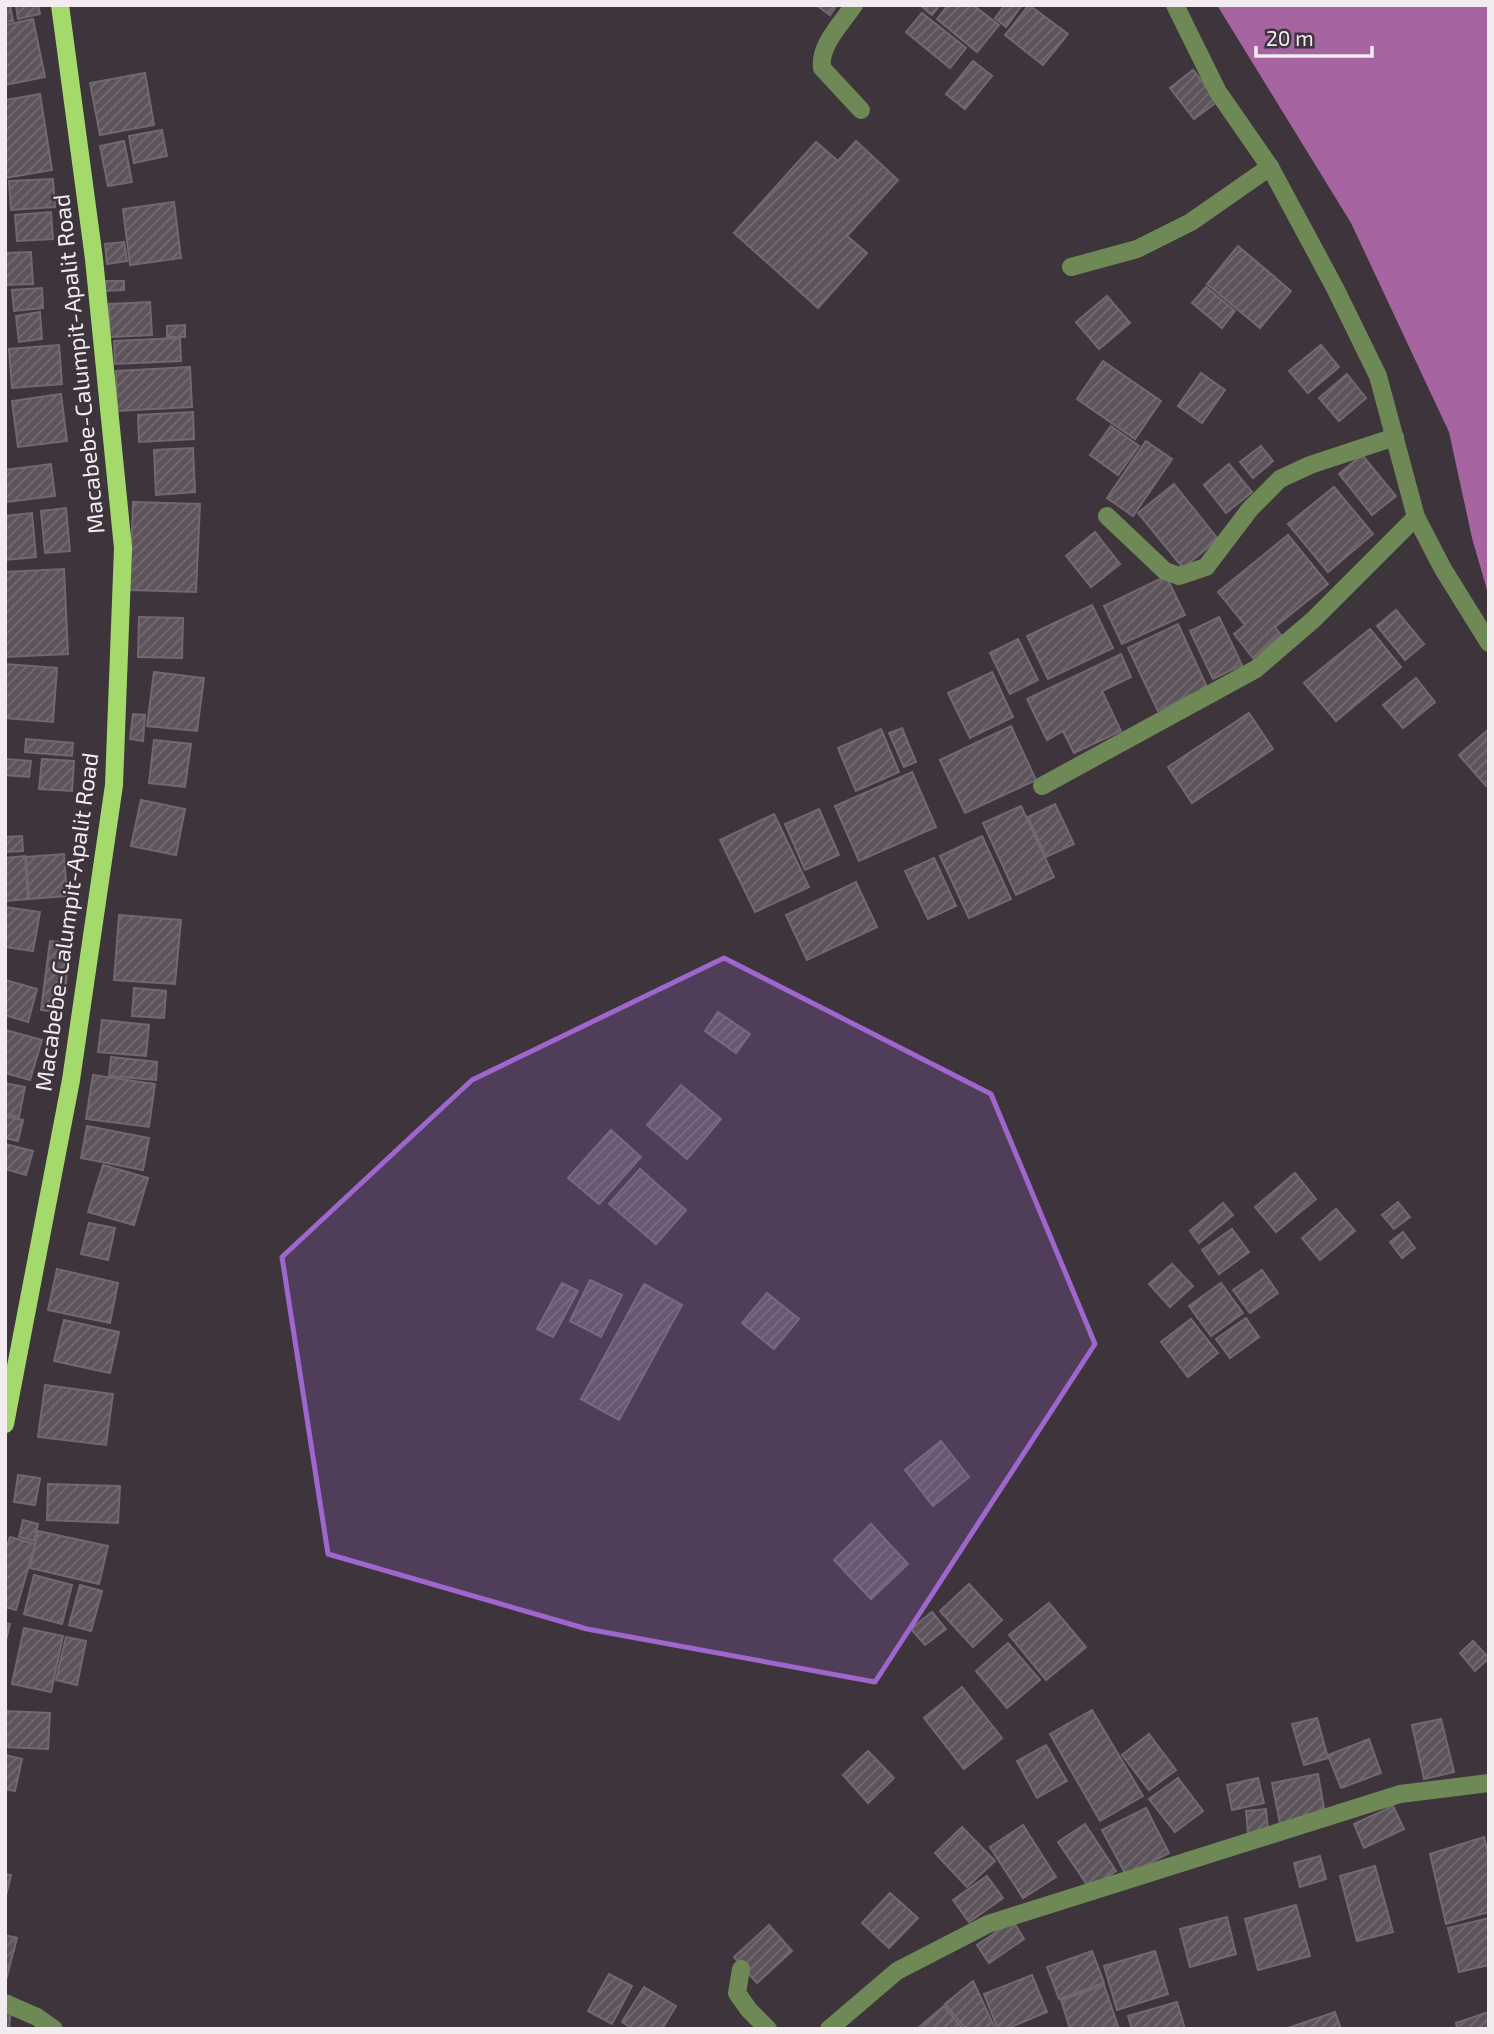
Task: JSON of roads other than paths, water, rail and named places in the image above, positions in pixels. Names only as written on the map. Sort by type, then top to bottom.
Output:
[{"type":"main road","name":"Macabebe-Calumpit-Apalit Road","points":[[5,1424],[71,1080],[114,785],[123,548],[94,259],[60,5]]},
{"type":"street","points":[[854,5],[824,50],[821,61],[822,68],[860,110]]},
{"type":"street","points":[[1175,5],[1218,92],[1270,167],[1378,376],[1416,517],[1443,569],[1489,643]]},
{"type":"street","points":[[1071,267],[1137,250],[1191,222],[1270,167]]},
{"type":"street","points":[[1107,516],[1166,571],[1180,576],[1206,567],[1250,509],[1280,479],[1310,465],[1395,437]]},
{"type":"street","points":[[1042,786],[1256,669],[1313,620],[1416,517]]},
{"type":"street","points":[[829,2029],[897,1971],[988,1924],[1400,1794],[1489,1783]]},
{"type":"street","points":[[741,1969],[737,1993],[748,2010],[768,2029]]},
{"type":"street","points":[[5,2003],[37,2017],[54,2029]]}]
